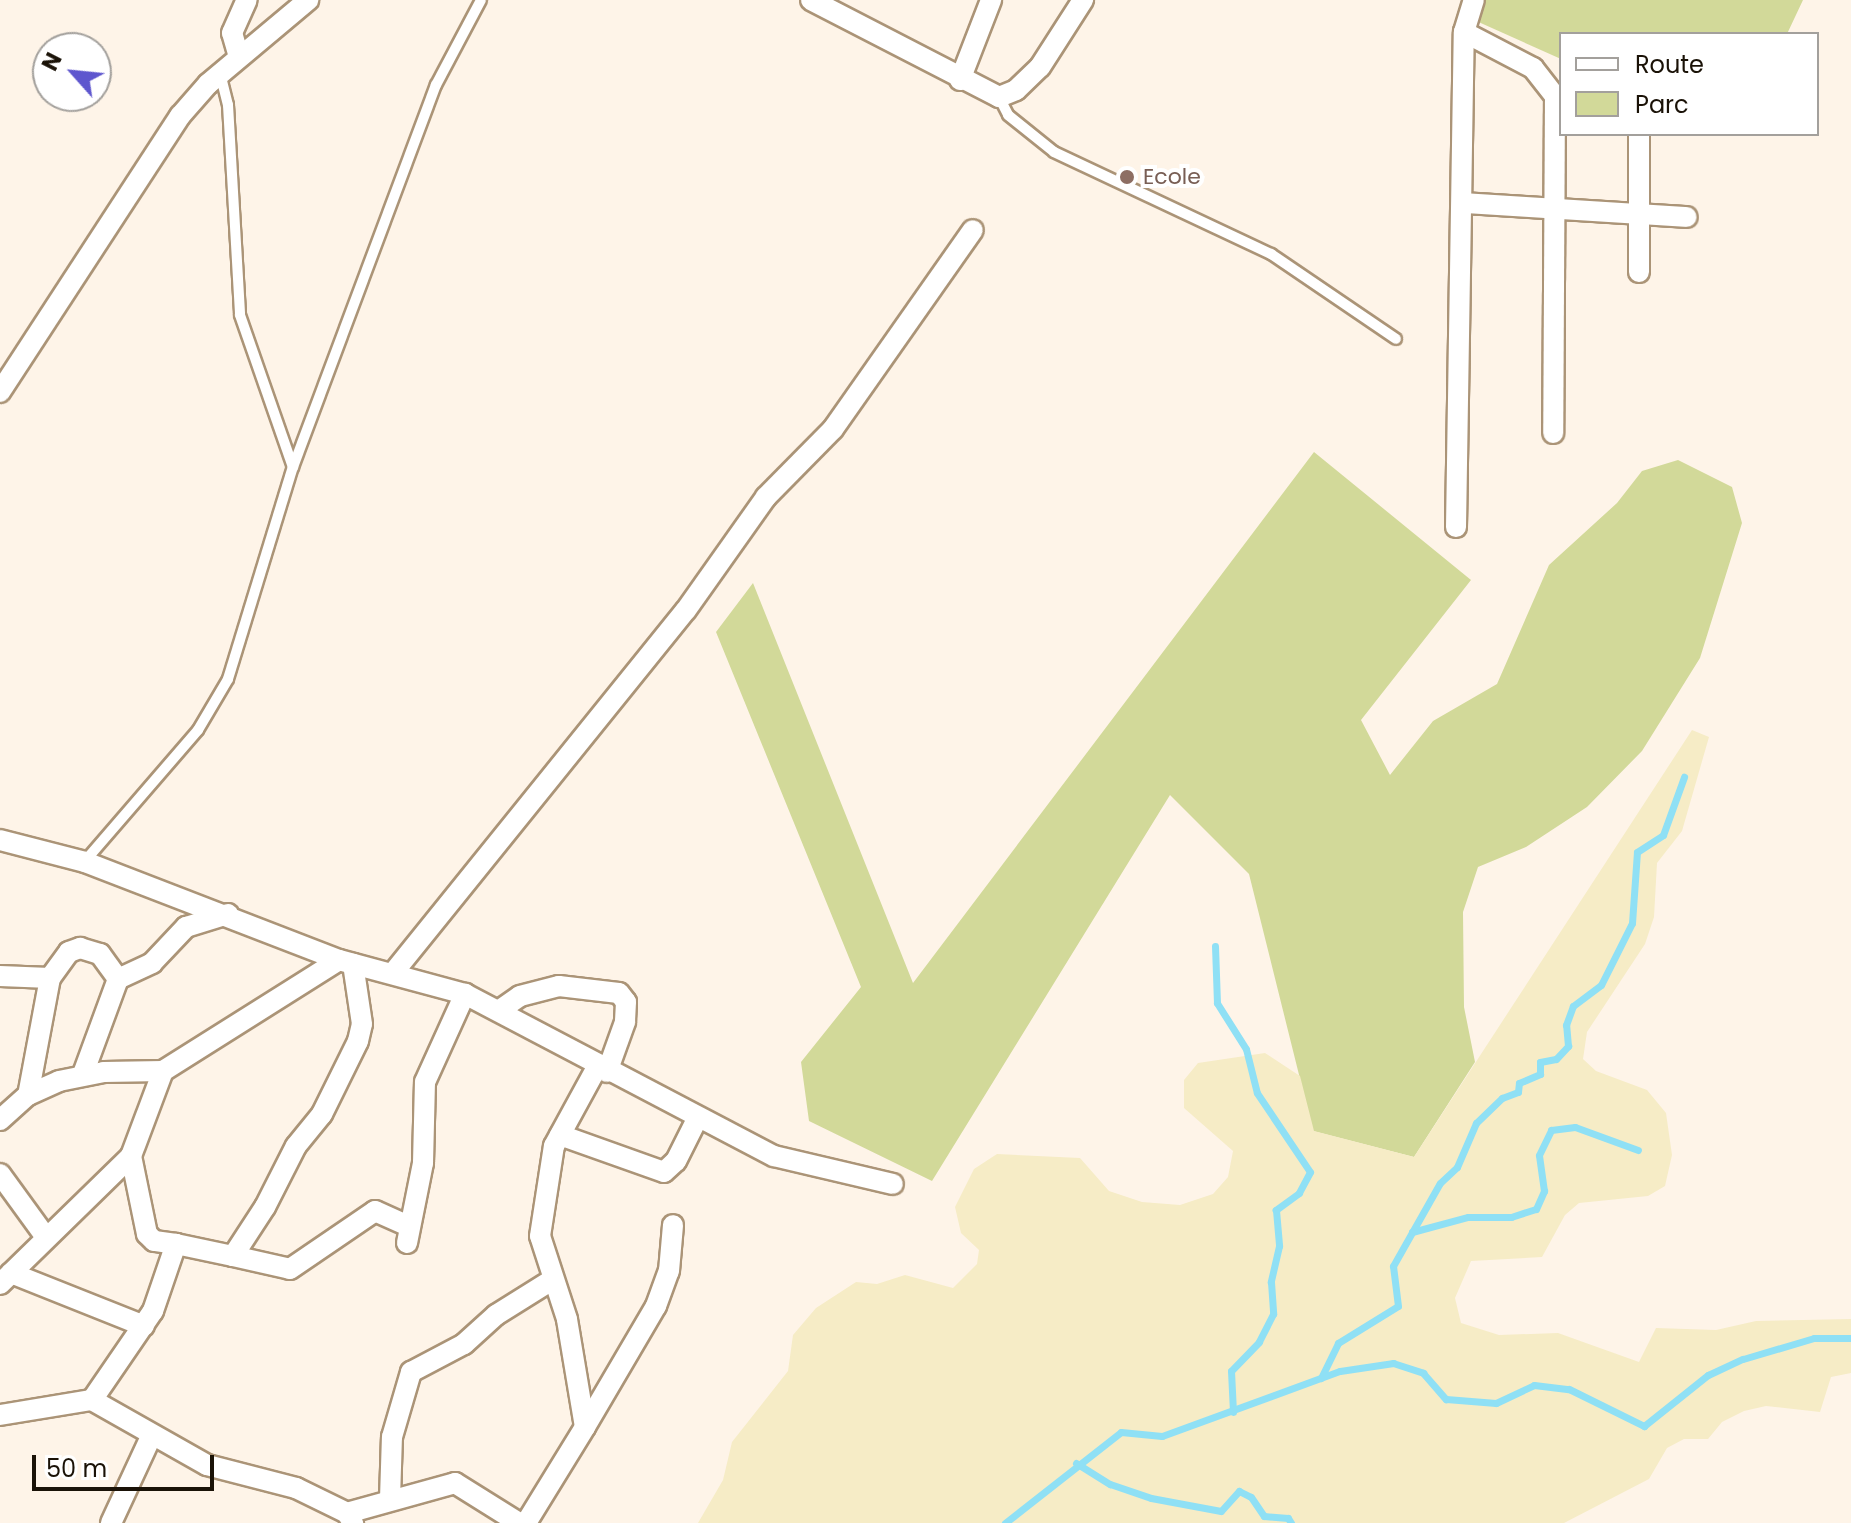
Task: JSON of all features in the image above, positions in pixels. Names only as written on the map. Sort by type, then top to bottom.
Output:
[{"type":"street","points":[[239,57],[232,33],[247,0]]},
{"type":"street","points":[[0,392],[166,136],[220,73],[308,0]]},
{"type":"street","points":[[811,0],[960,80],[999,97],[1025,83],[1048,58],[1083,0]]},
{"type":"street","points":[[960,80],[991,0]]},
{"type":"street","points":[[1456,527],[1464,203],[1464,32],[1474,0]]},
{"type":"street","points":[[1464,32],[1515,56],[1553,89],[1553,433]]},
{"type":"street","points":[[1639,136],[1639,272]]},
{"type":"street","points":[[1464,203],[1555,205],[1638,215],[1687,217]]},
{"type":"street","points":[[393,973],[686,610],[766,497],[833,429],[973,230]]},
{"type":"street","points":[[0,840],[85,862],[228,914],[346,962],[465,994],[500,1010],[602,1070],[774,1156],[893,1184]]},
{"type":"street","points":[[83,1074],[118,979],[152,963],[186,927],[228,914]]},
{"type":"street","points":[[28,1095],[50,978],[69,952],[80,948],[100,954],[118,979]]},
{"type":"street","points":[[0,1120],[28,1095],[83,1074],[163,1071],[346,962]]},
{"type":"street","points":[[233,1256],[296,1146],[322,1114],[358,1041],[362,1024],[346,962]]},
{"type":"street","points":[[0,976],[50,978]]},
{"type":"street","points":[[500,1010],[520,996],[559,986],[619,993],[626,1002],[625,1022],[602,1070],[560,1135],[543,1194],[540,1236],[567,1319],[585,1427]]},
{"type":"street","points":[[131,1156],[147,1234],[154,1241],[290,1269],[375,1211],[408,1234],[423,1163],[425,1082],[465,994]]},
{"type":"street","points":[[144,1326],[6,1278],[45,1236],[131,1156],[163,1071]]},
{"type":"street","points":[[560,1135],[664,1172],[676,1161],[697,1119]]},
{"type":"street","points":[[0,1174],[45,1236]]},
{"type":"street","points":[[526,1523],[656,1306],[669,1271],[673,1225]]},
{"type":"street","points":[[92,1400],[144,1326],[176,1244]]},
{"type":"street","points":[[390,1499],[392,1437],[411,1372],[472,1338],[496,1315],[552,1280]]},
{"type":"street","points":[[0,1415],[92,1400],[151,1437],[207,1465],[296,1488],[350,1518],[390,1499],[461,1484],[519,1523]]},
{"type":"street","points":[[111,1523],[151,1437]]},
{"type":"lane","points":[[85,862],[198,730],[228,679],[293,467],[436,85],[481,0]]},
{"type":"lane","points":[[220,73],[228,105],[240,315],[293,467]]},
{"type":"lane","points":[[999,97],[1008,115],[1054,152],[1271,254],[1396,339]]},
{"type":"green space","points":[[1483,0],[1803,0],[1788,32],[1559,32],[1559,58],[1474,20]]},
{"type":"green space","points":[[1314,452],[1471,580],[1361,720],[1390,775],[1433,721],[1497,684],[1549,565],[1617,503],[1642,471],[1678,460],[1732,487],[1742,523],[1700,658],[1642,751],[1587,807],[1526,847],[1478,867],[1463,912],[1464,1007],[1475,1062],[1414,1157],[1313,1131],[1249,874],[1170,795],[932,1181],[809,1121],[801,1062],[861,987],[716,632],[753,583],[913,983]]},
{"type":"sand","points":[[1692,730],[1709,737],[1682,831],[1657,863],[1654,917],[1645,944],[1587,1032],[1583,1059],[1596,1071],[1647,1090],[1666,1113],[1672,1155],[1665,1186],[1648,1196],[1579,1203],[1565,1215],[1542,1257],[1471,1261],[1455,1298],[1461,1323],[1499,1335],[1558,1333],[1639,1362],[1656,1328],[1716,1330],[1756,1321],[1851,1319],[1851,1373],[1831,1377],[1820,1412],[1766,1406],[1744,1411],[1722,1422],[1708,1439],[1684,1439],[1667,1448],[1649,1479],[1564,1523],[698,1523],[723,1480],[732,1442],[788,1371],[793,1335],[816,1308],[856,1282],[877,1284],[905,1275],[953,1288],[977,1264],[979,1250],[961,1233],[955,1207],[974,1169],[997,1154],[1080,1158],[1109,1191],[1142,1202],[1180,1205],[1213,1194],[1228,1177],[1233,1151],[1184,1108],[1184,1080],[1198,1063],[1265,1053],[1300,1076],[1314,1131],[1414,1157]]},
{"type":"waterway","points":[[1321,1378],[1338,1343],[1398,1306],[1393,1266],[1440,1183],[1457,1167],[1476,1123],[1502,1098],[1518,1092],[1519,1083],[1540,1074],[1540,1062],[1556,1059],[1568,1046],[1566,1025],[1573,1006],[1601,985],[1632,923],[1637,852],[1663,835],[1684,777]]},
{"type":"waterway","points":[[1215,946],[1217,1003],[1246,1049],[1257,1093],[1310,1172],[1299,1193],[1276,1210],[1279,1246],[1271,1282],[1273,1314],[1259,1342],[1231,1371],[1233,1412]]},
{"type":"waterway","points":[[1412,1232],[1468,1217],[1511,1217],[1536,1209],[1544,1191],[1539,1155],[1551,1130],[1575,1127],[1638,1150]]},
{"type":"waterway","points":[[1005,1523],[1121,1432],[1162,1436],[1340,1371],[1393,1363],[1423,1373],[1446,1399],[1496,1403],[1534,1385],[1569,1389],[1644,1426],[1708,1375],[1743,1359],[1814,1338],[1851,1338]]},
{"type":"waterway","points":[[1076,1463],[1110,1484],[1151,1498],[1221,1511],[1239,1491],[1251,1497],[1264,1516],[1288,1518],[1291,1523]]},
{"type":"place","name":"Ecole","points":[[1127,177]]}]
